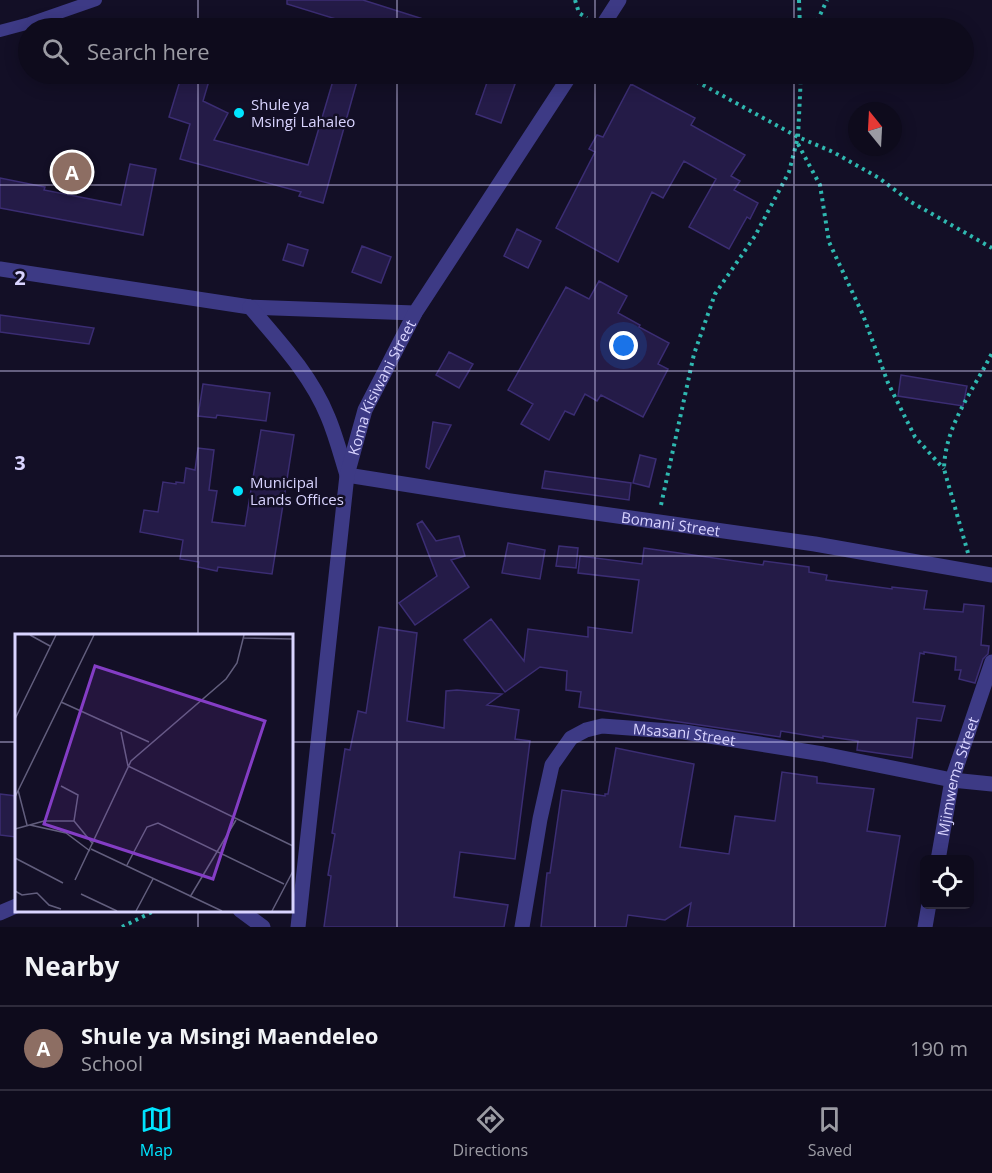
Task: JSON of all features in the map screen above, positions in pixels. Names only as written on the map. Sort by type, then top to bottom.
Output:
[{"type":"street","points":[[607,18],[618,0]]},
{"type":"street","name":"Koma Kisiwani Street","points":[[298,927],[298,871],[347,475],[365,410],[415,313],[564,84]]},
{"type":"street","points":[[0,269],[250,307],[415,313]]},
{"type":"street","points":[[250,307],[290,355],[320,401],[335,435],[347,475]]},
{"type":"street","name":"Bomani Street","points":[[347,475],[504,500],[815,544],[992,575]]},
{"type":"street","name":"Mjimwema Street","points":[[939,855],[952,780],[992,662]]},
{"type":"street","name":"Msasani Street","points":[[522,927],[540,819],[552,765],[571,738],[586,730],[602,726],[684,732],[823,754],[952,780],[992,784]]},
{"type":"street","points":[[0,913],[15,906]]},
{"type":"street","points":[[925,927],[928,909]]},
{"type":"street","points":[[243,912],[263,927]]},
{"type":"lane","points":[[44,18],[96,0]]},
{"type":"lane","points":[[0,31],[18,26]]},
{"type":"path","points":[[799,0],[800,18]]},
{"type":"path","points":[[819,18],[827,0]]},
{"type":"path","points":[[701,84],[798,137],[833,152],[870,173],[910,202],[992,248]]},
{"type":"path","points":[[658,520],[694,354],[715,294],[755,236],[789,172],[798,137],[801,84]]},
{"type":"path","points":[[797,143],[820,185],[829,242],[863,315],[888,383],[915,437],[944,469]]},
{"type":"path","points":[[973,571],[944,469],[944,455],[950,432],[992,353]]},
{"type":"path","points":[[123,927],[152,912]]},
{"type":"building","points":[[287,0],[363,0],[420,18],[332,18],[287,4]]},
{"type":"building","points":[[179,84],[208,84],[203,101],[228,113],[214,140],[308,165],[332,84],[356,84],[323,203],[299,196],[301,192],[180,159],[190,124],[169,117]]},
{"type":"building","points":[[486,84],[515,84],[501,123],[476,114]]},
{"type":"building","points":[[631,84],[695,118],[691,125],[745,155],[731,176],[740,181],[734,190],[758,203],[750,219],[747,217],[729,249],[689,227],[716,179],[684,161],[663,198],[652,192],[618,262],[556,228],[595,152],[589,149],[597,135],[603,137]]},
{"type":"building","points":[[130,164],[156,169],[143,235],[0,208],[0,178],[45,187],[44,190],[121,205]]},
{"type":"building","points":[[517,229],[541,241],[528,268],[504,256]]},
{"type":"building","points":[[288,244],[308,250],[303,266],[283,260]]},
{"type":"building","points":[[362,246],[391,257],[381,283],[352,272]]},
{"type":"building","points":[[599,281],[627,296],[618,313],[669,343],[658,364],[668,369],[643,417],[601,395],[597,401],[585,394],[574,415],[565,411],[549,440],[521,424],[533,404],[508,390],[566,287],[589,299]]},
{"type":"building","points":[[0,315],[94,328],[89,344],[0,332]]},
{"type":"building","points":[[449,352],[473,364],[459,388],[436,375]]},
{"type":"building","points":[[901,375],[967,386],[963,406],[898,396]]},
{"type":"building","points":[[203,384],[270,393],[266,421],[217,415],[216,418],[198,416]]},
{"type":"building","points":[[433,422],[451,425],[429,469],[426,467]]},
{"type":"building","points":[[261,430],[294,435],[272,574],[218,567],[217,571],[198,567],[199,562],[180,559],[183,540],[140,532],[144,510],[158,512],[163,482],[184,483],[186,468],[195,470],[198,448],[214,450],[209,490],[217,491],[212,522],[245,526]]},
{"type":"building","points":[[640,455],[656,459],[649,487],[633,483]]},
{"type":"building","points":[[545,471],[631,483],[629,500],[542,488]]},
{"type":"building","points":[[422,521],[436,541],[459,536],[465,556],[451,560],[469,587],[415,625],[399,603],[437,576],[417,524]]},
{"type":"building","points":[[508,543],[545,550],[540,579],[502,573]]},
{"type":"building","points":[[559,546],[578,548],[576,568],[556,566]]},
{"type":"building","points":[[644,548],[763,565],[764,561],[809,567],[809,572],[827,575],[826,580],[892,589],[892,587],[927,591],[924,609],[963,612],[964,604],[984,606],[981,645],[989,646],[988,654],[983,659],[975,683],[959,679],[961,670],[955,670],[956,657],[920,653],[913,702],[945,706],[941,721],[917,718],[912,758],[857,750],[858,741],[781,731],[780,737],[579,707],[581,692],[566,690],[567,671],[540,667],[505,692],[464,640],[491,619],[524,661],[528,629],[588,637],[588,627],[632,633],[639,580],[578,573],[580,556],[642,564]]},
{"type":"building","points":[[379,627],[417,633],[407,721],[444,728],[446,691],[502,694],[487,705],[519,710],[515,739],[530,741],[515,859],[460,852],[454,897],[508,905],[504,927],[324,927],[331,876],[328,875],[335,834],[332,833],[345,749],[350,750],[358,711],[366,713]]},
{"type":"building","points":[[616,748],[694,764],[680,847],[729,854],[735,816],[775,821],[782,772],[817,777],[817,783],[874,789],[867,831],[900,836],[885,927],[687,927],[691,903],[665,920],[628,915],[626,927],[541,927],[547,873],[550,873],[562,790],[605,796],[608,794]]},
{"type":"building","points":[[0,794],[15,796],[15,837],[0,835]]},
{"type":"place","name":"Shule ya Msingi Lahaleo","points":[[239,113]]},
{"type":"place","name":"Shule ya Msingi Maendeleo","points":[[72,172]]},
{"type":"place","name":"Municipal Lands Offices","points":[[238,491]]}]
